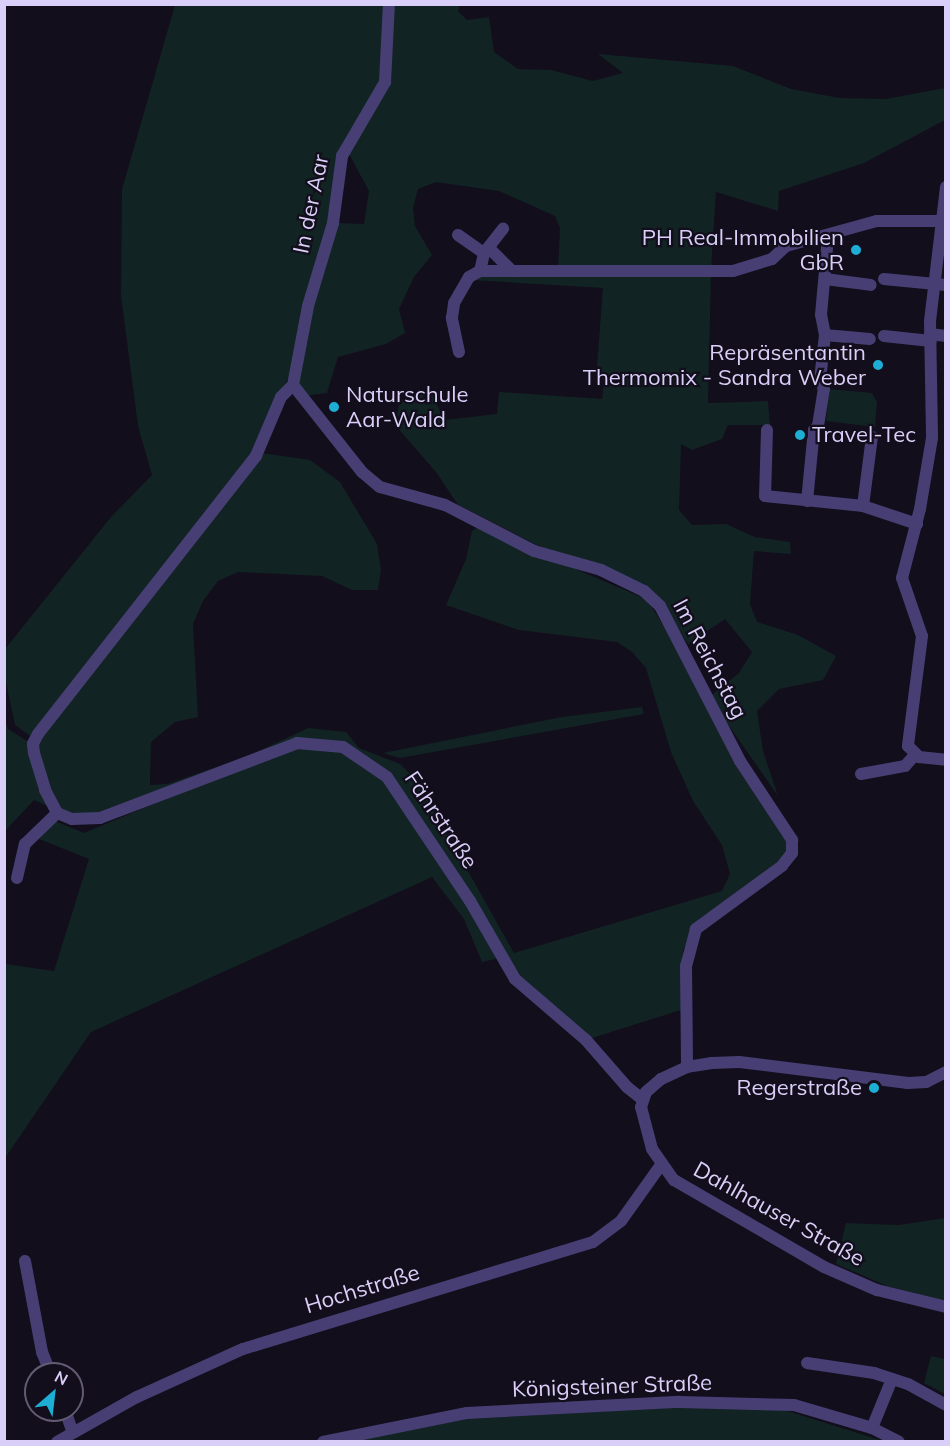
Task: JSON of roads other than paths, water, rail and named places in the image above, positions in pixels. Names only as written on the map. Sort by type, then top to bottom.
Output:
[{"type":"street","name":"In der Aar","points":[[294,385],[308,306],[333,223],[345,148],[385,82],[389,4]]},
{"type":"street","points":[[915,755],[908,740],[922,636],[902,578],[916,524],[932,438],[931,337],[939,284],[940,221],[945,186]]},
{"type":"street","points":[[459,352],[452,318],[454,303],[469,277],[480,271],[733,271],[772,259],[786,246],[828,237],[890,219],[940,221]]},
{"type":"street","points":[[480,271],[486,251],[502,229]]},
{"type":"street","points":[[458,235],[486,251],[512,271]]},
{"type":"street","points":[[807,501],[814,430],[818,426],[824,395],[820,380],[825,335],[821,315],[828,237]]},
{"type":"street","points":[[825,279],[872,285]]},
{"type":"street","points":[[884,279],[939,284]]},
{"type":"street","points":[[825,335],[870,339]]},
{"type":"street","points":[[884,336],[945,336]]},
{"type":"street","points":[[16,878],[25,844],[57,813],[42,780],[33,744],[171,560],[256,456],[281,397],[294,385]]},
{"type":"street","name":"Im Reichstag","points":[[294,385],[362,471],[380,487],[445,505],[534,551],[610,574],[644,591],[660,606],[746,771],[792,840],[792,853],[782,866],[696,929],[686,966],[687,1067]]},
{"type":"street","points":[[767,430],[765,496],[863,506],[916,524]]},
{"type":"street","points":[[863,506],[872,437]]},
{"type":"street","name":"Fährstraße","points":[[57,813],[72,819],[100,818],[297,743],[344,747],[387,777],[470,901],[515,979],[586,1040],[627,1087],[642,1100]]},
{"type":"street","points":[[915,755],[945,760]]},
{"type":"street","points":[[861,774],[905,766],[915,755]]},
{"type":"street","points":[[642,1100],[661,1079],[687,1067],[735,1062],[908,1083],[929,1081],[945,1072]]},
{"type":"street","name":"Dahlhauser Straße","points":[[642,1100],[645,1130],[661,1166],[679,1184],[824,1267],[878,1290],[945,1307]]},
{"type":"street","name":"Hochstraße","points":[[57,1442],[137,1397],[243,1349],[593,1242],[621,1221],[661,1166]]},
{"type":"street","points":[[25,1261],[42,1352],[46,1362]]},
{"type":"street","points":[[807,1363],[892,1379],[945,1405]]},
{"type":"street","points":[[872,1428],[892,1379]]},
{"type":"street","name":"Königsteiner Straße","points":[[323,1442],[467,1413],[680,1402],[784,1404],[872,1428],[899,1442]]},
{"type":"street","points":[[70,1422],[74,1432]]},
{"type":"place","name":"PH Real-Immobilien GbR","points":[[856,250]]},
{"type":"place","name":"Repräsentantin Thermomix - Sandra Weber","points":[[878,365]]},
{"type":"place","name":"Naturschule Aar-Wald","points":[[334,407]]},
{"type":"place","name":"Travel-Tec","points":[[800,435]]},
{"type":"place","name":"Regerstraße","points":[[874,1088]]}]
